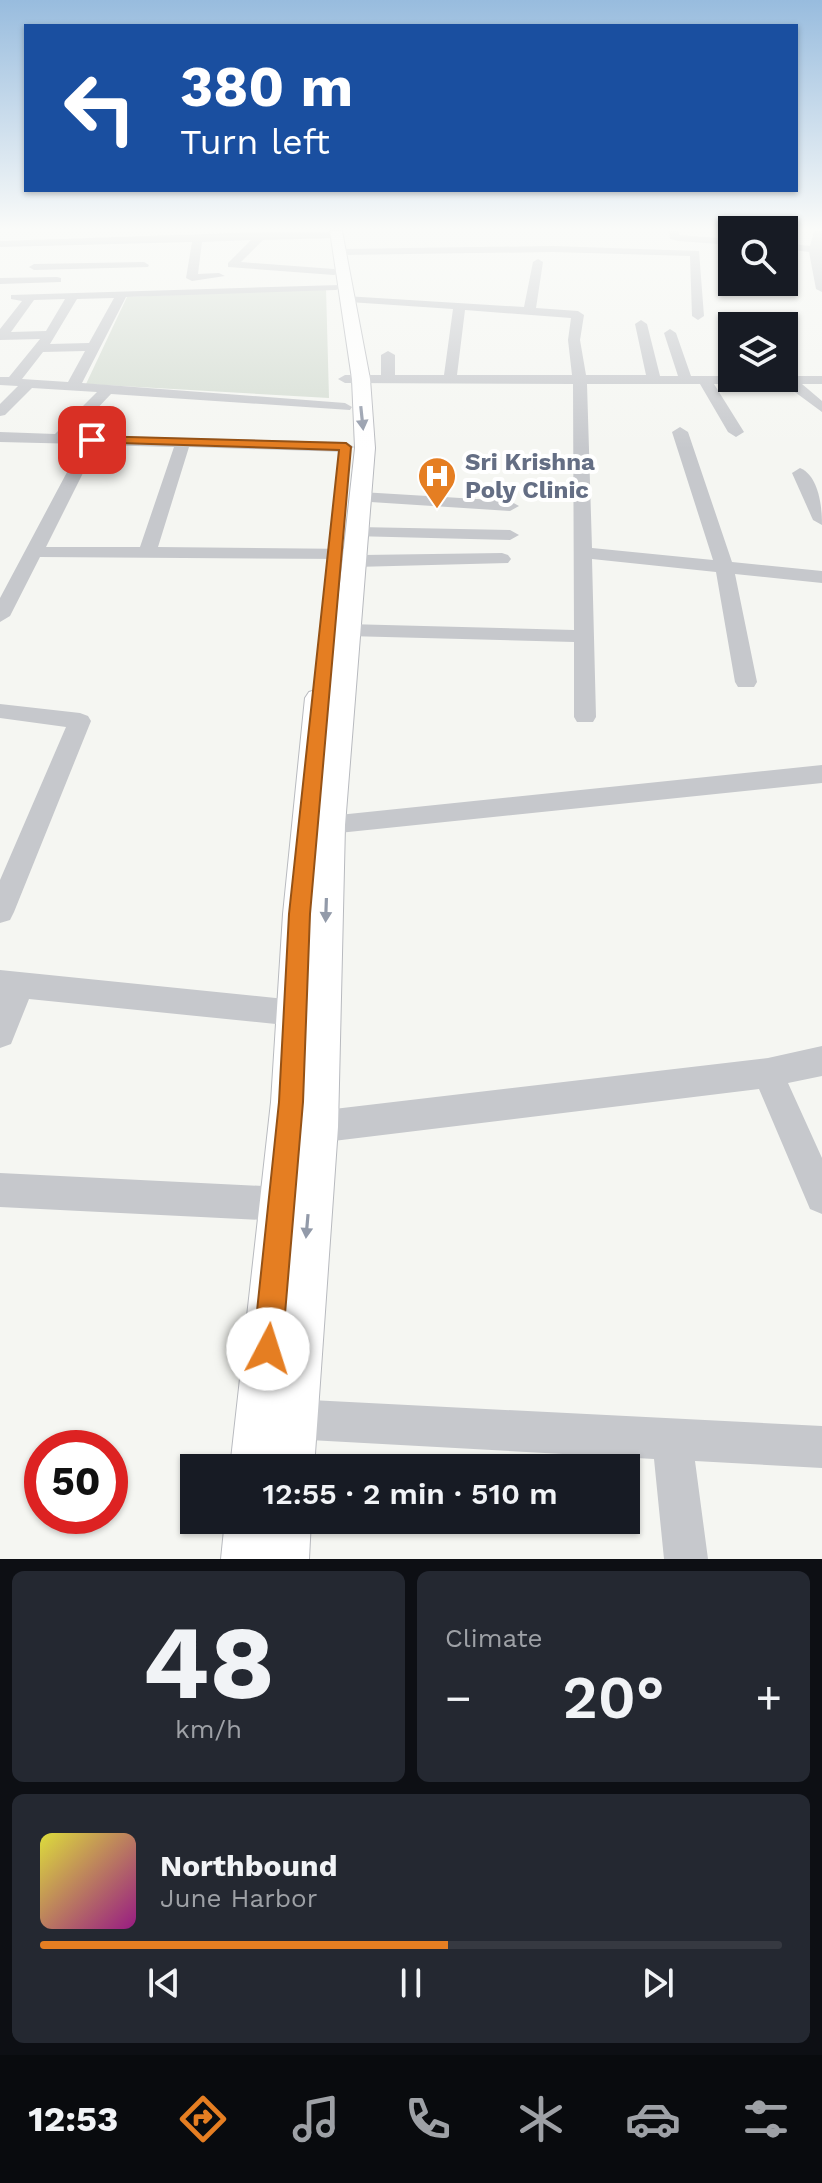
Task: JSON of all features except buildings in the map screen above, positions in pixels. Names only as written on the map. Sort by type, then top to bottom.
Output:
[{"type":"main road","points":[[289,1454],[299,1166],[295,1013],[310,790],[361,497],[365,448],[342,304]]},
{"type":"main road","points":[[258,1454],[299,1166],[347,630],[351,550],[345,407],[353,379]]},
{"type":"main road","points":[[248,1559],[251,1534]]},
{"type":"main road","points":[[282,1559],[283,1534]]},
{"type":"street","points":[[1,336],[26,304]]},
{"type":"street","points":[[0,412],[14,382],[41,348],[69,304]]},
{"type":"street","points":[[73,386],[116,304]]},
{"type":"street","points":[[441,304],[578,315],[574,340],[580,380],[585,717]]},
{"type":"street","points":[[529,312],[530,304]]},
{"type":"street","points":[[697,304],[698,316]]},
{"type":"street","points":[[450,378],[459,307]]},
{"type":"street","points":[[641,324],[654,380]]},
{"type":"street","points":[[670,333],[686,380]]},
{"type":"street","points":[[1,336],[50,335]]},
{"type":"street","points":[[41,348],[93,347]]},
{"type":"street","points":[[388,355],[388,379]]},
{"type":"street","points":[[798,377],[822,380]]},
{"type":"street","points":[[353,379],[718,379]]},
{"type":"street","points":[[705,380],[736,432]]},
{"type":"street","points":[[14,382],[345,407]]},
{"type":"street","points":[[798,382],[822,408]]},
{"type":"street","points":[[59,439],[108,389]]},
{"type":"street","points":[[680,432],[724,567],[746,682]]},
{"type":"street","points":[[0,437],[346,447]]},
{"type":"street","points":[[0,616],[92,440]]},
{"type":"street","points":[[147,552],[183,442]]},
{"type":"street","points":[[800,473],[822,520]]},
{"type":"street","points":[[361,497],[510,506]]},
{"type":"street","points":[[351,550],[510,535]]},
{"type":"street","points":[[34,552],[351,550],[502,559]]},
{"type":"street","points":[[582,553],[822,577]]},
{"type":"street","points":[[347,630],[583,636]]},
{"type":"street","points":[[0,711],[80,721],[0,912]]},
{"type":"street","points":[[329,825],[822,774]]},
{"type":"street","points":[[0,1034],[10,984],[295,1013]]},
{"type":"street","points":[[0,1190],[299,1166],[822,1061]]},
{"type":"street","points":[[768,1073],[822,1197]]},
{"type":"street","points":[[291,1419],[822,1447]]},
{"type":"street","points":[[672,1438],[686,1559]]},
{"type":"shaded area","points":[[124,304],[326,304],[329,398],[86,384]]},
{"type":"place","name":"Sri Krishna Poly Clinic","points":[[437,510]]},
{"type":"route","points":[[92,440],[346,447],[313,760],[300,914],[291,1102],[268,1349]]}]
